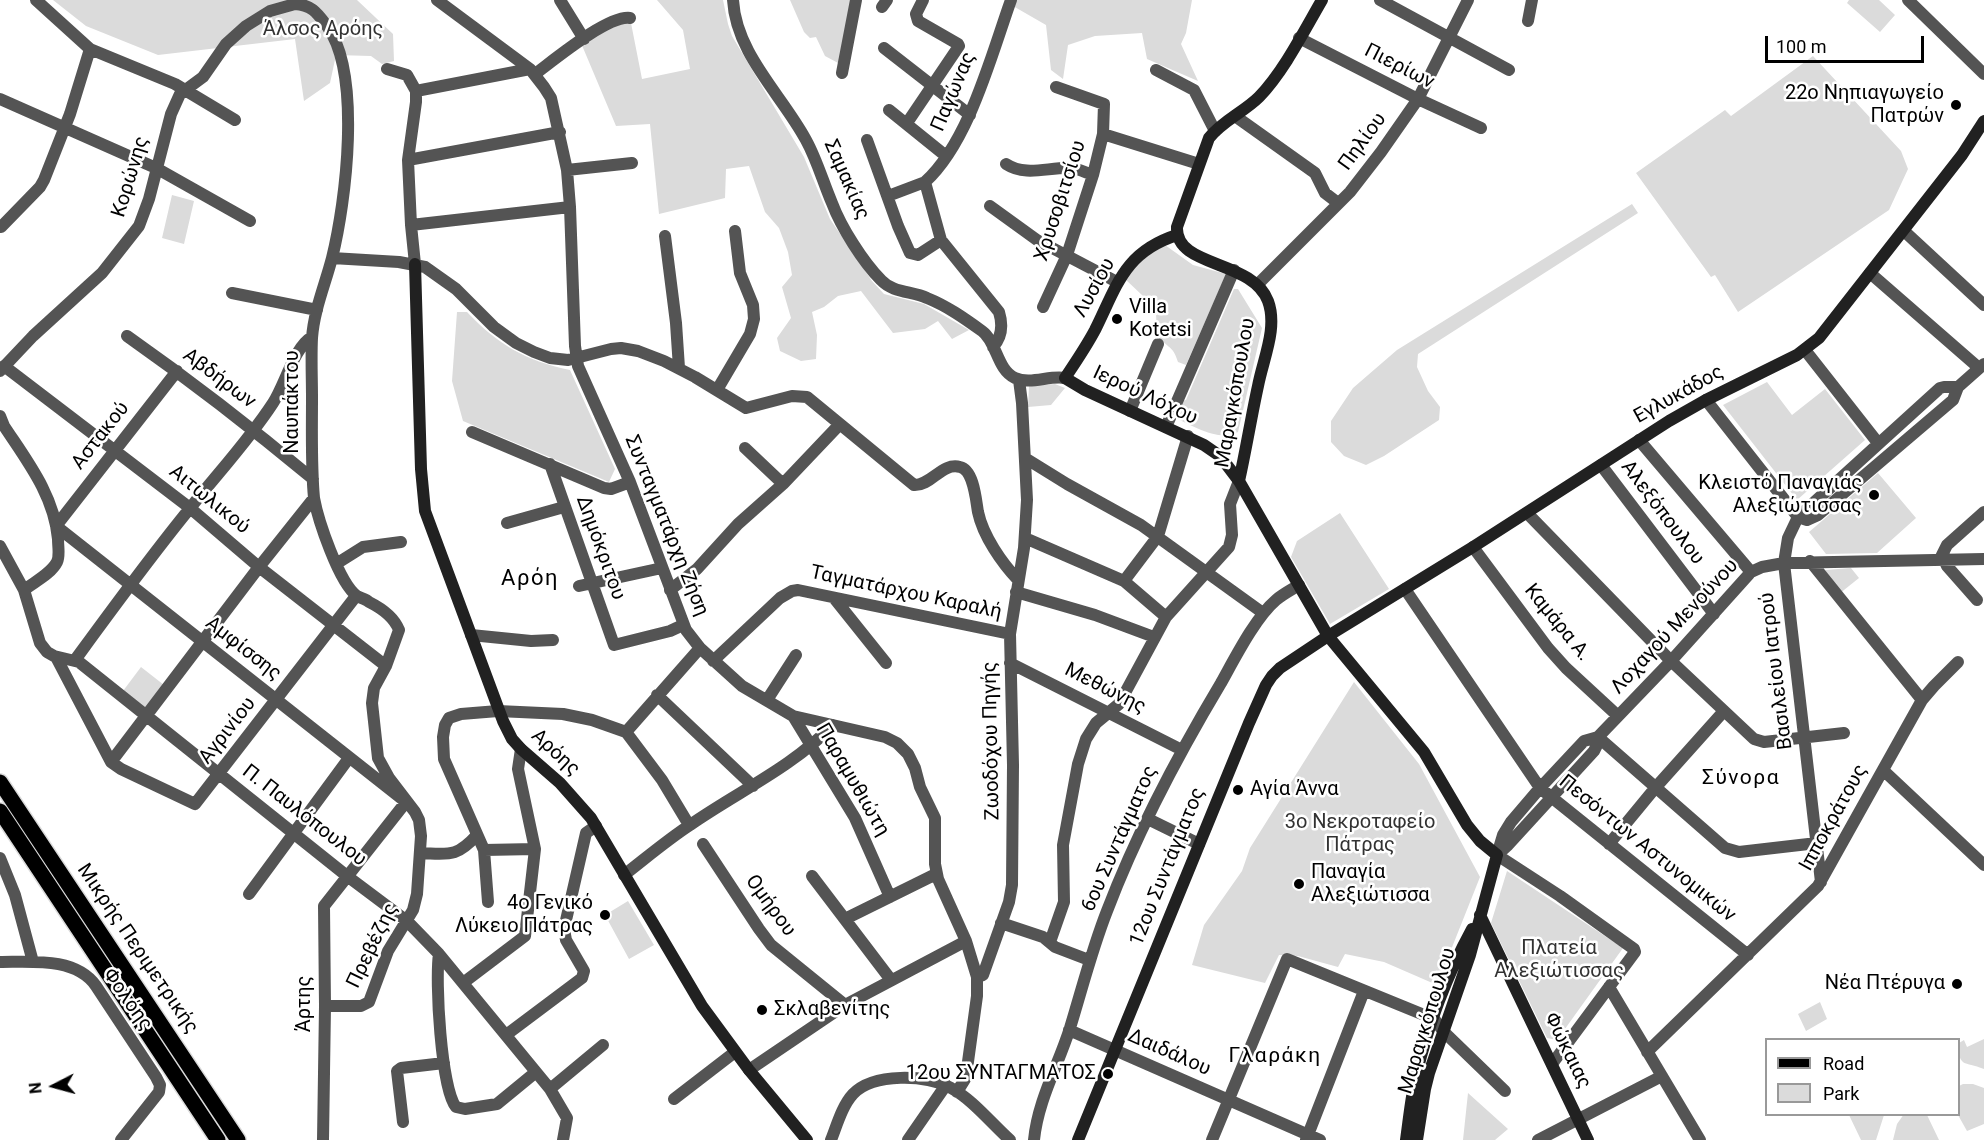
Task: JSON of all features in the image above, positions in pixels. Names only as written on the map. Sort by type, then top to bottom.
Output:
[{"type":"main road","points":[[1258,284],[1234,270],[1192,253],[1181,243],[1177,235],[1179,221],[1205,147],[1215,131],[1260,95],[1322,0]]},
{"type":"main road","name":"Εγλυκάδος","points":[[1328,636],[1527,513],[1639,440],[1706,400],[1805,350],[1819,338],[1904,231],[1962,155],[1984,121]]},
{"type":"main road","name":"Λυσίου","points":[[1065,378],[1089,341],[1128,266],[1141,254],[1163,240],[1177,235]]},
{"type":"main road","name":"Αρόης","points":[[415,264],[421,469],[425,511],[498,711],[520,749],[570,793],[596,826],[696,997],[735,1052],[807,1140]]},
{"type":"main road","name":"Μαραγκόπουλου","points":[[1258,284],[1269,307],[1271,329],[1239,481],[1328,636],[1424,752],[1467,825],[1480,841],[1497,855],[1470,955],[1425,1089],[1417,1140]]},
{"type":"main road","name":"Ιερού Λόχου","points":[[1065,378],[1085,390],[1188,436],[1216,452],[1239,481]]},
{"type":"main road","name":"12ου Συντάγματος","points":[[1078,1140],[1249,723],[1271,677],[1328,636]]},
{"type":"main road","name":"Μικρής Περιμετρικής","points":[[0,782],[238,1140]]},
{"type":"main road","name":"Μικρής Περιμετρικής","points":[[0,812],[218,1140]]},
{"type":"main road","name":"Μαραγκόπουλου","points":[[1406,1140],[1416,1077],[1434,1019],[1453,965],[1480,915]]},
{"type":"main road","name":"Φώκαιας","points":[[1480,915],[1588,1140]]},
{"type":"street","points":[[36,0],[90,49],[186,89],[235,120]]},
{"type":"street","points":[[560,0],[584,39]]},
{"type":"street","name":"Σαμακίας","points":[[733,0],[735,17],[742,37],[806,139],[837,217],[876,274],[888,286],[925,297],[951,310],[985,333],[1008,373],[1019,380]]},
{"type":"street","points":[[842,74],[856,0]]},
{"type":"street","points":[[907,123],[959,46],[918,21],[916,14],[923,0]]},
{"type":"street","name":"Παγώνας","points":[[925,182],[937,172],[970,115],[1011,0]]},
{"type":"street","points":[[1380,0],[1509,70]]},
{"type":"street","name":"Πηλίου","points":[[1258,284],[1356,184],[1418,99],[1468,0]]},
{"type":"street","points":[[1528,21],[1532,0]]},
{"type":"street","points":[[1908,0],[1984,74]]},
{"type":"street","name":"Ναυπάκτου","points":[[295,2],[314,9],[336,38],[348,93],[344,188],[332,258],[317,310],[312,338],[313,479],[322,529],[336,564],[356,596]]},
{"type":"street","name":"Κορώνης","points":[[2,369],[53,317],[102,273],[144,216],[173,106],[178,97],[203,77],[226,44],[246,26],[270,11],[295,2]]},
{"type":"street","name":"Συνταγματάρχη Ζήση","points":[[442,2],[532,72],[551,98],[567,170],[576,358],[584,382],[630,482],[683,625],[700,648],[742,686],[793,716],[890,739],[908,754],[934,818],[936,874],[966,941],[977,977]]},
{"type":"street","points":[[416,91],[532,72],[620,18],[630,18]]},
{"type":"street","name":"Πιερίων","points":[[1299,38],[1418,99],[1481,128]]},
{"type":"street","points":[[884,48],[970,115]]},
{"type":"street","points":[[1,227],[40,187],[65,129],[90,49]]},
{"type":"street","points":[[387,69],[407,75],[416,91],[408,160],[415,264]]},
{"type":"street","points":[[1156,69],[1194,90],[1215,131]]},
{"type":"street","name":"Χρυσοβιτσίου","points":[[1043,307],[1067,255],[1104,134],[1104,104],[1056,87]]},
{"type":"street","points":[[0,99],[156,168],[250,221]]},
{"type":"street","points":[[889,110],[946,156]]},
{"type":"street","points":[[1234,116],[1315,173],[1325,193],[1338,203]]},
{"type":"street","points":[[408,160],[560,132]]},
{"type":"street","points":[[1104,134],[1199,164]]},
{"type":"street","points":[[867,140],[910,253],[918,255],[941,240]]},
{"type":"street","points":[[567,170],[632,163]]},
{"type":"street","points":[[1006,164],[1014,169],[1042,171],[1071,168],[1093,175]]},
{"type":"street","points":[[888,196],[925,182],[941,240],[999,312],[1001,334],[993,347]]},
{"type":"street","points":[[990,206],[1037,240],[1118,282]]},
{"type":"street","points":[[411,225],[570,207]]},
{"type":"street","points":[[717,390],[750,334],[754,319],[753,305],[740,273],[735,231]]},
{"type":"street","points":[[1904,231],[1984,305]]},
{"type":"street","points":[[665,236],[677,331],[679,368]]},
{"type":"street","points":[[332,258],[415,264],[430,270],[450,284],[480,315],[516,343],[550,358],[568,360],[594,352],[621,348],[642,352],[679,368],[748,408],[792,396],[803,396],[813,401],[914,485],[923,484],[950,467],[960,467],[966,470],[971,481],[982,527],[1017,586],[1154,637]]},
{"type":"street","points":[[1166,427],[1234,270]]},
{"type":"street","points":[[1706,400],[1798,517],[1807,520],[1818,515],[1953,400],[1959,387],[1982,366],[1870,273]]},
{"type":"street","points":[[232,293],[317,310]]},
{"type":"street","name":"Αβδήρων","points":[[127,336],[177,370],[313,479]]},
{"type":"street","points":[[75,660],[190,508],[254,430],[280,392],[301,348],[306,341],[312,338]]},
{"type":"street","points":[[1130,411],[1158,344]]},
{"type":"street","points":[[1805,350],[1878,443]]},
{"type":"street","name":"Αιτωλικού","points":[[2,369],[115,450],[190,508],[259,567],[386,666]]},
{"type":"street","name":"Αστακού","points":[[56,526],[177,370]]},
{"type":"street","name":"Ιερού Λόχου","points":[[1019,380],[1065,378]]},
{"type":"street","name":"Ζωοδόχου Πηγής","points":[[908,1140],[951,1089],[965,1079],[977,996],[977,977],[983,975],[1011,896],[1013,765],[1010,634],[1025,538],[1027,500],[1019,380]]},
{"type":"street","points":[[1798,517],[1940,388],[1959,387]]},
{"type":"street","points":[[0,416],[42,486],[50,502],[56,526],[57,561],[50,570],[24,590]]},
{"type":"street","points":[[670,590],[697,568],[738,524],[783,484],[840,424]]},
{"type":"street","points":[[472,432],[604,488],[611,489],[630,482]]},
{"type":"street","points":[[1124,581],[1158,536],[1188,436]]},
{"type":"street","points":[[1639,440],[1751,572]]},
{"type":"street","points":[[745,448],[783,484]]},
{"type":"street","points":[[1025,458],[1158,536],[1263,613]]},
{"type":"street","name":"Δημόκριτου","points":[[550,464],[614,645],[670,631],[683,625]]},
{"type":"street","name":"Αλεξόπουλου","points":[[1601,465],[1714,614]]},
{"type":"street","points":[[1050,942],[1064,902],[1063,845],[1078,764],[1090,731],[1099,720],[1110,714],[1119,704],[1166,617],[1230,545],[1230,504],[1239,481]]},
{"type":"street","points":[[0,546],[24,590],[38,639],[47,652],[56,657],[113,764],[259,567],[315,498]]},
{"type":"street","points":[[507,524],[564,507]]},
{"type":"street","points":[[1527,513],[1671,661],[1754,739],[1759,741],[1844,733]]},
{"type":"street","points":[[1977,600],[1943,560],[1943,551],[1984,513]]},
{"type":"street","name":"Βασιλείου Ιατρού","points":[[1798,517],[1788,538],[1784,562],[1821,882]]},
{"type":"street","name":"Αμφίσσης","points":[[56,526],[406,802]]},
{"type":"street","points":[[1025,538],[1124,581],[1166,617]]},
{"type":"street","points":[[336,564],[363,547],[401,542]]},
{"type":"street","name":"Καμάρα Α.","points":[[1473,547],[1558,659],[1618,716]]},
{"type":"street","name":"Λοχαγού Μενούνου","points":[[1497,855],[1594,751],[1598,737],[1671,661],[1751,572],[1784,562],[1984,559]]},
{"type":"street","points":[[1810,561],[1922,700]]},
{"type":"street","points":[[579,586],[662,568]]},
{"type":"street","name":"6ου Συντάγματος","points":[[1034,1140],[1042,1100],[1069,1030],[1089,960],[1107,910],[1148,819],[1197,723],[1263,613],[1275,600],[1299,585]]},
{"type":"street","name":"Πεσόντων Αστυνομικών","points":[[1405,589],[1540,788],[1748,955]]},
{"type":"street","name":"Ταγματάρχου Καραλή","points":[[713,661],[780,598],[798,590],[1010,634]]},
{"type":"street","name":"Αγρινίου","points":[[113,764],[195,804],[356,596]]},
{"type":"street","name":"Πρεβέζης","points":[[325,1006],[361,1006],[369,1002],[388,951],[407,921],[417,894],[421,836],[419,820],[389,778],[376,750],[372,695],[386,666],[399,630],[385,612],[356,596]]},
{"type":"street","points":[[834,598],[886,663]]},
{"type":"street","points":[[471,635],[531,641],[553,640]]},
{"type":"street","points":[[626,732],[700,648]]},
{"type":"street","points":[[767,700],[796,655]]},
{"type":"street","name":"Π. Παυλόπουλου","points":[[56,657],[75,660],[407,921],[439,954],[550,1089],[567,1118],[563,1140]]},
{"type":"street","name":"Ιπποκράτους","points":[[1647,1052],[1813,893],[1922,700],[1958,662]]},
{"type":"street","name":"Μεθώνης","points":[[1010,663],[1182,750]]},
{"type":"street","points":[[657,695],[753,786]]},
{"type":"street","points":[[488,902],[484,850],[444,759],[445,725],[454,715],[498,711],[572,714],[626,732],[662,780],[689,825]]},
{"type":"street","points":[[1610,844],[1724,711]]},
{"type":"street","name":"Παραμυθιώτη","points":[[793,716],[855,818],[890,897]]},
{"type":"street","points":[[624,875],[689,825],[792,761],[833,725]]},
{"type":"street","points":[[1551,1064],[1635,952],[1634,947],[1497,855],[1503,836],[1511,822],[1584,741],[1598,737],[1725,848],[1738,852],[1817,843]]},
{"type":"street","points":[[463,983],[525,936],[535,849],[518,770],[520,749]]},
{"type":"street","points":[[249,894],[349,758]]},
{"type":"street","points":[[1883,770],[1984,865]]},
{"type":"street","name":"Άρτης","points":[[323,1140],[324,906],[406,802]]},
{"type":"street","points":[[1148,819],[1199,844]]},
{"type":"street","points":[[506,1035],[582,978],[582,968],[566,940],[564,929],[586,833],[596,826]]},
{"type":"street","points":[[420,853],[453,854],[463,849],[477,835]]},
{"type":"street","name":"Ομήρου","points":[[703,844],[771,945],[845,1005]]},
{"type":"street","points":[[484,850],[535,849]]},
{"type":"street","points":[[0,858],[15,895],[33,962]]},
{"type":"street","points":[[845,919],[936,874]]},
{"type":"street","points":[[812,876],[891,980]]},
{"type":"street","points":[[1001,923],[1043,937],[1067,952],[1089,960]]},
{"type":"street","points":[[749,1070],[845,1005],[966,941]]},
{"type":"street","points":[[439,954],[436,983],[444,1063],[450,1099],[456,1107],[461,1109],[491,1107],[536,1072]]},
{"type":"street","points":[[1212,1140],[1287,959],[1434,1019],[1444,1032],[1505,1091]]},
{"type":"street","name":"Φολόης","points":[[0,962],[33,962],[67,967],[91,979],[160,1085],[159,1092],[121,1140]]},
{"type":"street","points":[[1609,987],[1700,1140]]},
{"type":"street","points":[[1311,1138],[1364,991]]},
{"type":"street","name":"Δαιδάλου","points":[[1069,1030],[1311,1138]]},
{"type":"street","points":[[550,1089],[603,1045]]},
{"type":"street","points":[[674,1098],[735,1052]]},
{"type":"street","points":[[403,1122],[397,1071],[401,1068],[444,1063]]},
{"type":"street","points":[[1538,1140],[1662,1076]]},
{"type":"street","points":[[831,1140],[848,1101],[856,1092],[865,1085],[884,1080],[909,1079],[930,1081],[951,1089],[1010,1140]]},
{"type":"green space","name":"Άλσος Αρόης","points":[[53,0],[357,0],[393,34],[394,61],[382,64],[371,56],[336,55],[330,83],[304,101],[295,39],[158,55],[86,26]]},
{"type":"green space","points":[[657,0],[723,0],[732,36],[804,157],[830,219],[872,281],[884,294],[924,304],[969,330],[952,339],[938,321],[925,329],[893,333],[861,291],[838,296],[824,307],[812,312],[817,335],[816,359],[801,361],[780,351],[777,338],[791,318],[782,287],[792,275],[788,252],[779,228],[765,212],[749,166],[726,169],[725,198],[659,214],[650,124],[616,126],[581,43],[613,25],[631,23],[642,79],[690,69],[683,30]]},
{"type":"green space","points":[[790,0],[852,0],[840,64],[825,56],[816,37],[810,38],[804,32]]},
{"type":"green space","points":[[1015,0],[1192,0],[1186,33],[1181,44],[1198,81],[1147,59],[1142,33],[1095,36],[1068,45],[1063,79],[1051,70],[1046,25],[1013,6]]},
{"type":"green space","points":[[1849,0],[1879,0],[1895,15],[1880,32],[1847,3]]},
{"type":"green space","points":[[1813,56],[1901,151],[1908,169],[1889,210],[1738,312],[1715,275],[1711,277],[1636,173],[1725,110],[1731,116]]},
{"type":"green space","points":[[172,195],[194,201],[184,244],[162,238]]},
{"type":"green space","points":[[1632,204],[1638,213],[1418,354],[1417,367],[1428,391],[1440,407],[1439,420],[1366,465],[1344,456],[1331,442],[1331,421],[1353,388],[1397,350]]},
{"type":"green space","points":[[1165,245],[1193,265],[1226,274],[1186,365],[1178,362],[1173,350],[1161,339],[1157,330],[1156,315],[1145,305],[1143,296],[1125,279],[1146,257]]},
{"type":"green space","points":[[1234,289],[1238,289],[1262,328],[1238,432],[1223,435],[1206,432],[1174,417],[1181,401],[1186,400]]},
{"type":"green space","points":[[457,312],[467,312],[513,350],[540,362],[570,370],[615,469],[609,482],[463,421],[452,381]]},
{"type":"green space","points":[[1767,382],[1792,415],[1825,389],[1865,440],[1797,500],[1723,405]]},
{"type":"green space","points":[[1055,384],[1065,388],[1051,405],[1028,407],[1029,386]]},
{"type":"green space","name":"Κλειστό Παναγιάς Αλεξιώτισσας","points":[[1878,473],[1916,518],[1877,553],[1826,554],[1809,532]]},
{"type":"green space","points":[[1340,513],[1389,589],[1330,624],[1291,557],[1297,541]]},
{"type":"green space","points":[[1851,568],[1859,578],[1839,594],[1825,570]]},
{"type":"green space","points":[[141,667],[164,685],[147,709],[123,691]]},
{"type":"green space","name":"3o Νεκροταφείο Πάτρας","points":[[1354,682],[1419,764],[1480,877],[1437,985],[1384,962],[1345,954],[1338,967],[1298,956],[1279,955],[1265,983],[1192,965],[1204,925],[1242,871],[1250,848]]},
{"type":"green space","name":"Πλατεία Αλεξιώτισσας","points":[[1507,871],[1623,948],[1557,1040],[1547,1038],[1491,923]]},
{"type":"green space","points":[[628,901],[654,945],[629,959],[605,915]]},
{"type":"green space","points":[[1820,1002],[1827,1019],[1806,1031],[1798,1014]]},
{"type":"green space","points":[[1984,1039],[1984,1069],[1961,1060],[1960,1042],[1964,1040],[1967,1047]]},
{"type":"green space","points":[[1973,1084],[1984,1088],[1984,1124],[1967,1131],[1959,1116],[1960,1086]]},
{"type":"green space","points":[[1468,1093],[1508,1129],[1495,1140],[1463,1140]]},
{"type":"green space","points":[[1849,1116],[1884,1116],[1876,1140],[1861,1140]]},
{"type":"green space","points":[[1903,1116],[1927,1116],[1939,1140],[1893,1140],[1897,1124]]},
{"type":"place","name":"22ο Νηπιαγωγείο Πατρών","points":[[1956,105]]},
{"type":"place","name":"Villa Kotetsi","points":[[1117,319]]},
{"type":"place","name":"Κλειστό Παναγιάς Αλεξιώτισσας","points":[[1874,495]]},
{"type":"place","name":"Αγία Άννα","points":[[1238,790]]},
{"type":"place","name":"Παναγία Αλεξιώτισσα","points":[[1299,884]]},
{"type":"place","name":"4ο Γενικό Λύκειο Πάτρας","points":[[605,915]]},
{"type":"place","name":"Νέα Πτέρυγα","points":[[1957,984]]},
{"type":"place","name":"Σκλαβενίτης","points":[[762,1010]]},
{"type":"place","name":"12ου ΣΥΝΤΑΓΜΑΤΟΣ","points":[[1108,1074]]},
{"type":"district","name":"Αρόη","points":[[530,579]]},
{"type":"district","name":"Σύνορα","points":[[1741,779]]},
{"type":"district","name":"Γλαράκη","points":[[1275,1057]]}]
